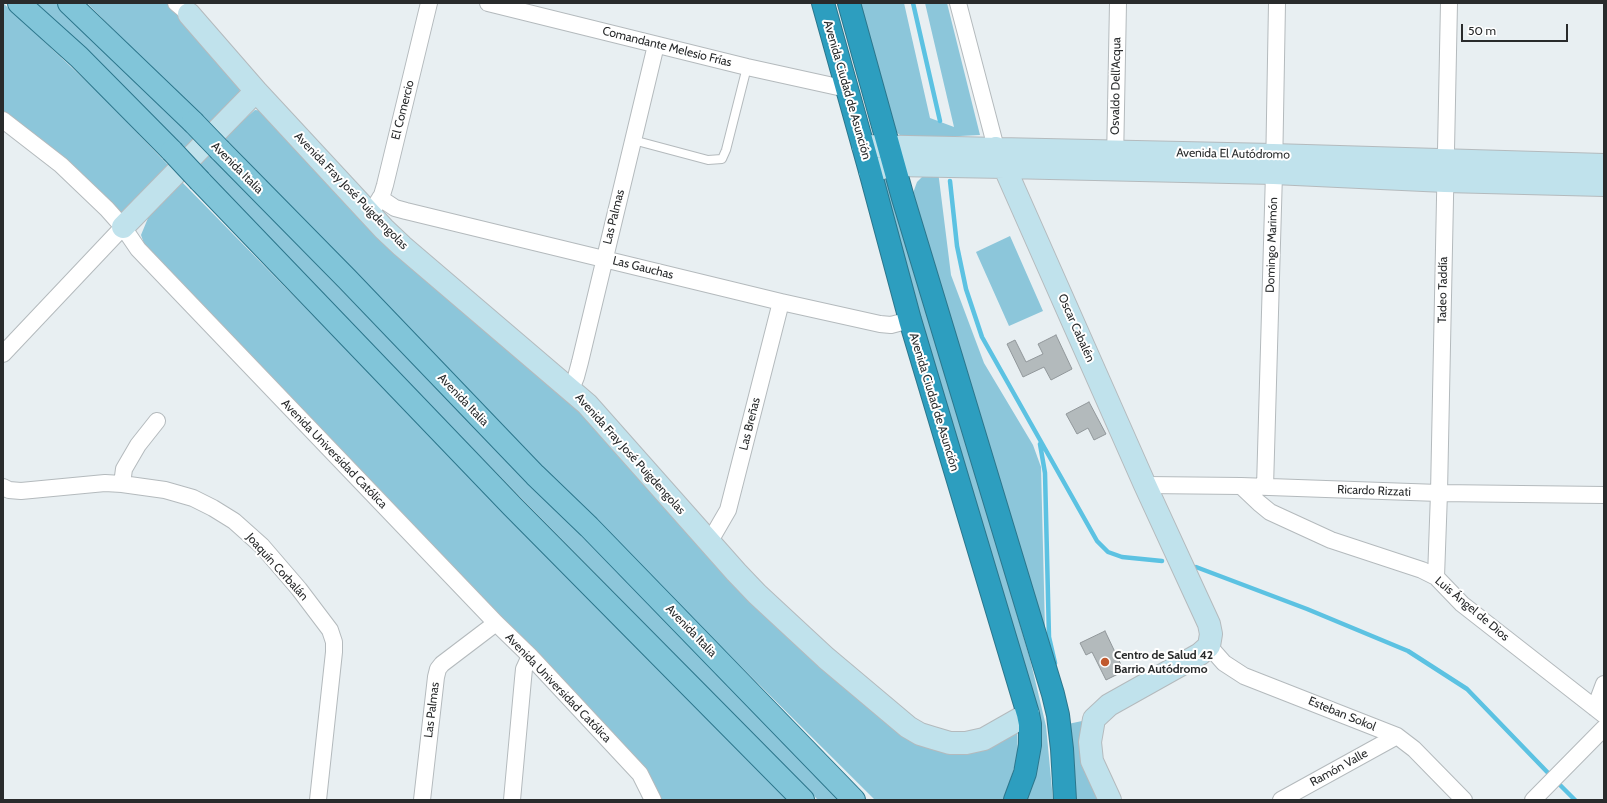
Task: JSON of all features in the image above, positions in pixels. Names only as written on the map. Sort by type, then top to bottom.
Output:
[{"type":"highway","name":"Avenida Ciudad de Asunción","points":[[823,3],[910,320],[1028,714],[1030,724],[1030,745],[1025,773],[1015,800]]},
{"type":"highway","name":"Avenida Ciudad de Asunción","points":[[849,3],[908,213],[1053,694],[1058,715],[1065,800]]},
{"type":"main road","points":[[19,3],[79,57],[172,151],[512,506],[803,800]]},
{"type":"main road","name":"Avenida Italia","points":[[69,3],[193,122],[347,279],[535,475],[595,532],[854,800]]},
{"type":"street","name":"El Comercio","points":[[375,206],[385,185],[429,3]]},
{"type":"street","name":"Comandante Melesio Frías","points":[[488,3],[746,67],[847,89]]},
{"type":"street","name":"Oscar Cabalén","points":[[958,3],[1001,158],[1145,485],[1209,624],[1211,634],[1209,646]]},
{"type":"street","name":"Osvaldo Dell'Acqua","points":[[1115,160],[1118,3]]},
{"type":"street","name":"Domingo Marimón","points":[[1265,487],[1277,3]]},
{"type":"street","name":"Tadeo Taddía","points":[[1436,577],[1449,3]]},
{"type":"street","name":"Avenida Fray José Puigdengolas","points":[[185,7],[256,90],[375,206],[402,246],[587,404],[757,594],[820,652],[908,726],[920,734],[950,743],[966,743],[984,739],[1028,714]]},
{"type":"street","name":"Las Palmas","points":[[570,389],[576,377],[580,362],[656,45]]},
{"type":"street","points":[[3,354],[123,227],[256,90]]},
{"type":"street","name":"Avenida Universidad Católica","points":[[3,120],[61,165],[107,209],[123,227],[138,249],[496,623],[530,656],[640,774],[651,799]]},
{"type":"street","name":"Avenida El Autódromo","points":[[863,146],[892,156],[1274,164],[1445,171],[1604,185]]},
{"type":"street","name":"Avenida El Autódromo","points":[[870,171],[892,156]]},
{"type":"street","name":"Avenida El Autódromo","points":[[1445,171],[1604,165]]},
{"type":"street","name":"Las Gauchas","points":[[375,206],[396,208],[781,302],[880,324],[891,325],[910,320]]},
{"type":"street","name":"Las Breñas","points":[[710,541],[728,510],[781,302]]},
{"type":"street","points":[[122,484],[124,469],[138,445],[157,421]]},
{"type":"street","name":"Joaquín Corbalán","points":[[3,487],[21,491],[105,483],[154,488],[192,498],[213,508],[234,521],[262,546],[299,589],[330,630],[334,642],[318,800]]},
{"type":"street","name":"Ricardo Rizzati","points":[[1145,485],[1241,486],[1439,493],[1604,495]]},
{"type":"street","name":"Luis Ángel de Dios","points":[[1241,486],[1259,503],[1277,515],[1331,540],[1422,570],[1436,577],[1462,604],[1600,712]]},
{"type":"street","name":"Las Palmas","points":[[422,800],[438,669],[442,664],[496,623]]},
{"type":"street","points":[[1110,800],[1092,761],[1090,742],[1094,719],[1109,705],[1200,654],[1209,646]]},
{"type":"street","name":"Esteban Sokol","points":[[1209,646],[1224,664],[1244,676],[1397,736],[1414,749],[1464,800]]},
{"type":"street","points":[[512,800],[524,669],[530,656]]},
{"type":"street","points":[[1600,712],[1604,684]]},
{"type":"street","points":[[1533,800],[1604,728]]},
{"type":"street","name":"Ramón Valle","points":[[1281,800],[1397,736]]},
{"type":"lane","points":[[633,140],[708,160],[722,159],[726,150],[746,67]]},
{"type":"shaded area","points":[[3,3],[101,95],[170,167],[121,213],[48,148],[3,112]]},
{"type":"shaded area","points":[[35,3],[58,3],[80,22],[494,447],[842,800],[818,800]]},
{"type":"shaded area","points":[[87,3],[168,3],[237,80],[240,90],[237,99],[209,125]]},
{"type":"shaded area","points":[[857,3],[904,3],[930,118],[954,127],[925,3],[947,3],[980,135],[920,138],[902,137],[893,129]]},
{"type":"shaded area","points":[[255,110],[264,111],[364,221],[459,309],[561,388],[920,742],[1017,723],[1018,755],[1004,800],[875,800],[604,530],[224,137]]},
{"type":"shaded area","points":[[938,171],[951,275],[984,363],[1033,445],[1041,467],[1045,630],[1068,724],[1082,721],[1080,747],[1101,800],[1070,800],[993,461],[913,193],[917,182],[925,174]]},
{"type":"shaded area","points":[[887,173],[1030,659],[1046,726],[1053,800],[1017,800],[1025,677],[982,523],[878,176]]},
{"type":"shaded area","points":[[180,180],[790,800],[658,800],[597,718],[471,585],[148,255],[141,235],[148,218]]},
{"type":"shaded area","points":[[1010,236],[1043,311],[1009,326],[976,252]]},
{"type":"building","points":[[1056,335],[1072,369],[1051,380],[1044,367],[1023,377],[1007,344],[1015,340],[1026,362],[1043,354],[1038,344]]},
{"type":"building","points":[[1089,402],[1106,434],[1094,440],[1088,428],[1077,434],[1066,414]]},
{"type":"building","points":[[1105,631],[1124,671],[1106,680],[1092,652],[1086,655],[1080,643]]},
{"type":"waterway","points":[[913,3],[940,121]]},
{"type":"waterway","points":[[950,181],[957,246],[966,289],[982,337],[1097,541],[1108,552],[1122,557],[1162,561]]},
{"type":"waterway","points":[[1040,444],[1045,473],[1049,637],[1055,663]]},
{"type":"waterway","points":[[1196,567],[1307,609],[1408,651],[1467,689],[1552,777]]},
{"type":"waterway","points":[[1557,782],[1575,800]]},
{"type":"place","name":"Centro de Salud 42 Barrio Autódromo","points":[[1105,662]]}]
